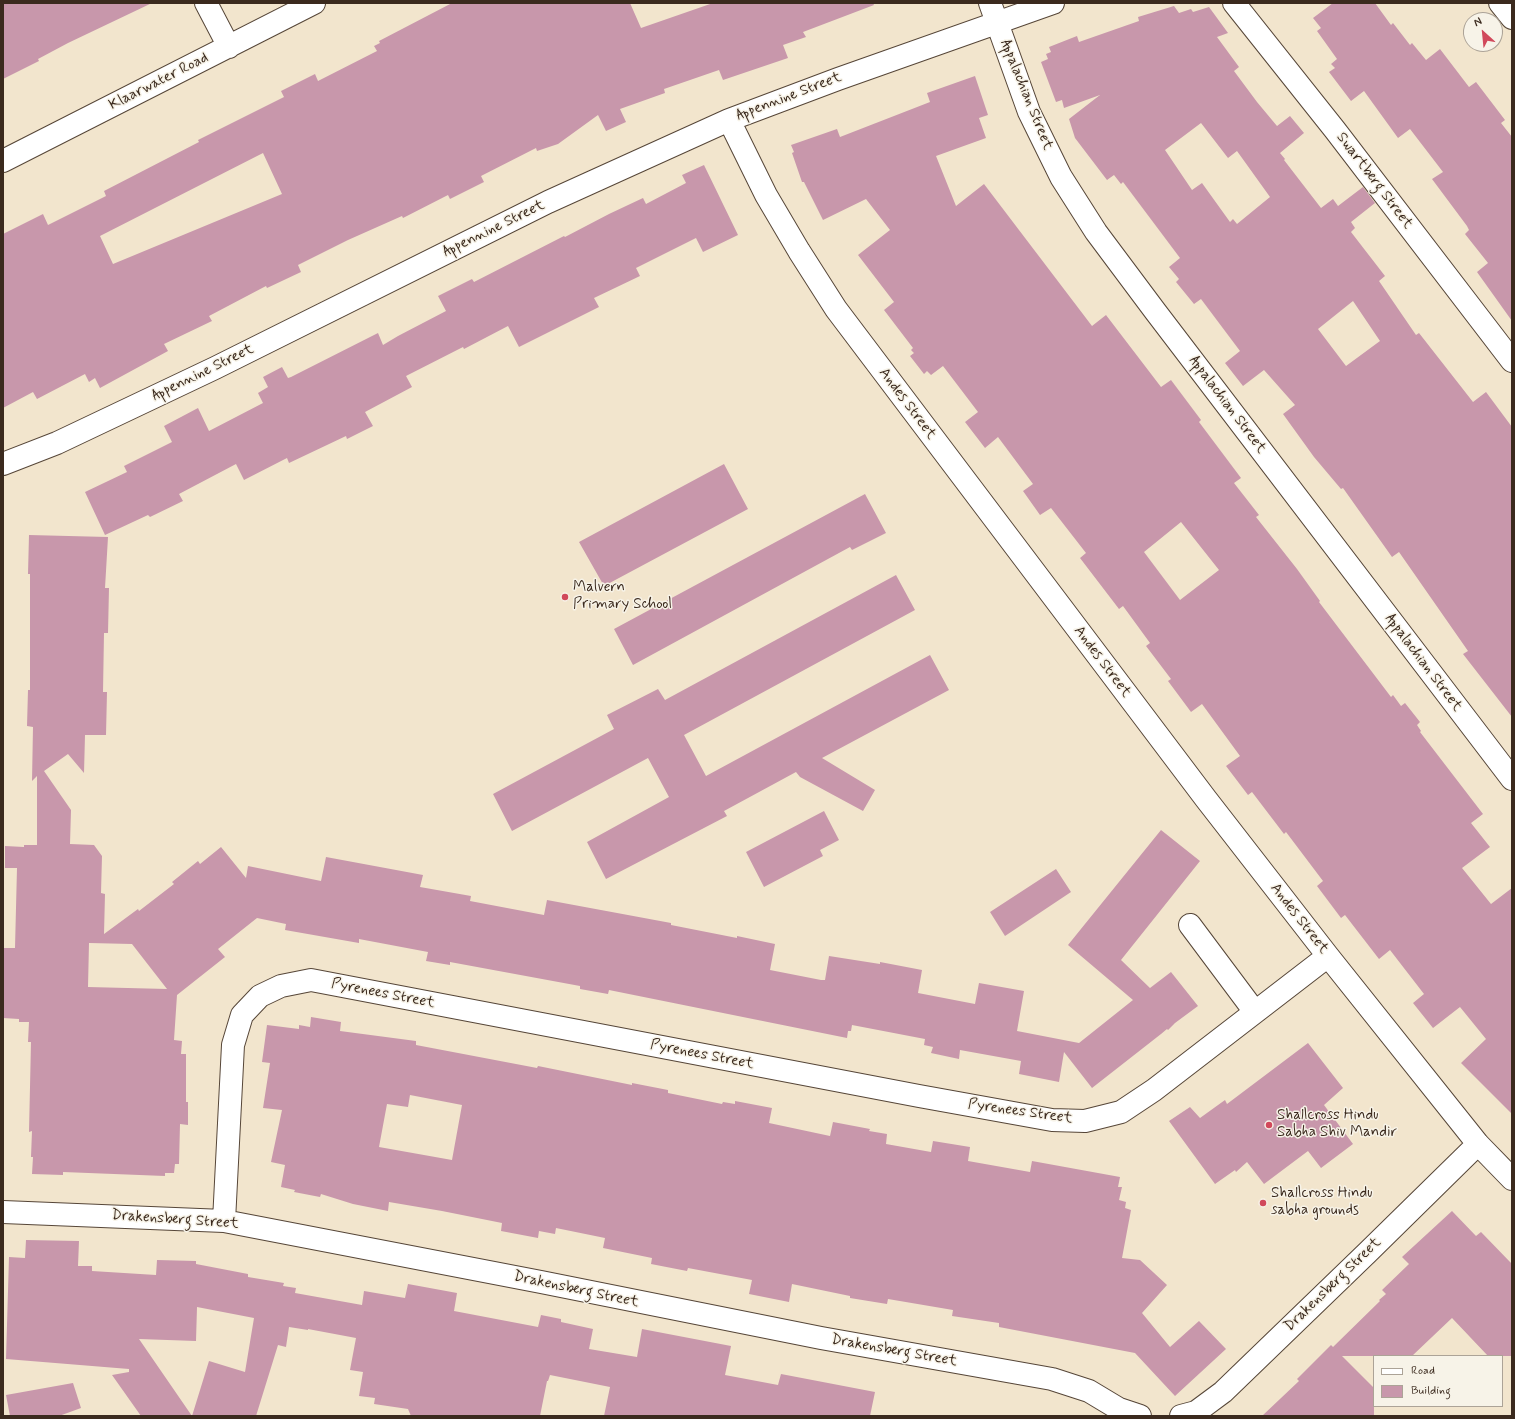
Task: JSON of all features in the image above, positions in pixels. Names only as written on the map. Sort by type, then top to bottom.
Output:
[{"type":"street","points":[[206,3],[229,47]]},
{"type":"street","name":"Klaarwater Road","points":[[3,161],[314,3]]},
{"type":"street","points":[[993,13],[1053,3]]},
{"type":"street","name":"Swartberg Street","points":[[1234,3],[1335,130],[1512,361]]},
{"type":"street","points":[[1500,3],[1512,18]]},
{"type":"street","name":"Appennine Street","points":[[3,464],[57,443],[215,368],[548,202],[729,120],[838,78],[993,13]]},
{"type":"street","name":"Appalachian Street","points":[[993,13],[1029,112],[1061,177],[1096,232],[1512,779]]},
{"type":"street","name":"Andes Street","points":[[729,120],[766,195],[836,309],[1206,799],[1328,956],[1478,1144],[1512,1179]]},
{"type":"street","points":[[1190,925],[1255,1012]]},
{"type":"street","name":"Pyrenees Street","points":[[224,1221],[233,1046],[242,1015],[260,996],[281,986],[310,980],[919,1096],[1052,1120],[1085,1121],[1121,1112],[1154,1090],[1328,956]]},
{"type":"street","name":"Drakensberg Street","points":[[1181,1416],[1196,1412],[1223,1392],[1478,1144]]},
{"type":"street","name":"Drakensberg Street","points":[[3,1212],[224,1221],[821,1338],[1052,1379],[1089,1392],[1119,1409],[1140,1416]]},
{"type":"building","points":[[3,3],[152,3],[68,43],[38,59],[39,61],[3,79]]},
{"type":"building","points":[[452,3],[630,3],[641,28],[713,3],[873,3],[874,5],[803,32],[806,37],[783,45],[788,58],[723,80],[719,70],[664,89],[665,93],[620,109],[626,122],[606,131],[598,115],[558,144],[537,151],[536,148],[481,176],[484,182],[450,199],[448,195],[403,218],[402,216],[348,240],[298,265],[301,272],[267,288],[266,286],[209,316],[212,321],[164,344],[168,351],[100,388],[95,378],[89,382],[85,374],[37,399],[33,392],[3,408],[3,234],[43,214],[48,225],[106,196],[104,191],[199,142],[198,140],[284,97],[281,91],[315,74],[318,81],[377,51],[374,46],[380,43],[379,41]],"holes":[[[263,153],[282,194],[113,264],[100,236]]]},
{"type":"building","points":[[1333,3],[1375,3],[1391,25],[1393,23],[1410,45],[1412,43],[1426,60],[1440,49],[1469,87],[1476,82],[1505,120],[1501,123],[1512,137],[1512,321],[1477,272],[1488,263],[1465,234],[1469,230],[1467,226],[1432,179],[1443,172],[1410,129],[1398,138],[1364,91],[1351,101],[1329,72],[1335,68],[1331,64],[1337,59],[1317,31],[1321,28],[1313,18]]},
{"type":"building","points":[[1174,6],[1179,13],[1191,9],[1193,12],[1209,7],[1228,33],[1217,37],[1239,67],[1234,71],[1257,102],[1277,126],[1290,116],[1304,133],[1280,153],[1285,159],[1284,160],[1321,208],[1333,199],[1338,206],[1363,187],[1375,203],[1351,222],[1355,228],[1351,232],[1385,276],[1379,281],[1416,335],[1419,333],[1473,402],[1486,392],[1512,427],[1512,717],[1463,654],[1468,651],[1399,552],[1392,557],[1343,488],[1341,489],[1314,457],[1283,414],[1295,405],[1264,370],[1243,386],[1225,363],[1240,351],[1201,299],[1194,304],[1176,282],[1179,279],[1169,267],[1180,258],[1123,182],[1121,184],[1114,175],[1107,180],[1075,138],[1069,119],[1100,95],[1064,108],[1062,100],[1056,102],[1041,62],[1048,59],[1046,54],[1051,52],[1049,47],[1077,36],[1079,42],[1139,21],[1138,17]],"holes":[[[1201,123],[1228,158],[1237,151],[1270,197],[1237,224],[1233,219],[1230,222],[1202,183],[1192,190],[1165,150]],[[1353,301],[1380,341],[1346,366],[1318,329]]]},
{"type":"building","points":[[975,76],[988,115],[979,118],[986,138],[936,156],[956,206],[984,184],[1092,326],[1106,315],[1161,387],[1171,380],[1201,420],[1199,422],[1241,478],[1234,483],[1259,515],[1256,517],[1297,569],[1320,601],[1319,602],[1391,697],[1393,695],[1401,706],[1405,703],[1420,722],[1417,725],[1421,731],[1420,732],[1483,814],[1471,823],[1490,847],[1462,868],[1491,904],[1512,888],[1512,1114],[1461,1063],[1486,1039],[1460,1007],[1433,1028],[1413,1003],[1424,994],[1390,950],[1379,959],[1345,915],[1341,918],[1317,886],[1323,881],[1286,832],[1284,834],[1252,792],[1248,795],[1226,766],[1240,756],[1202,704],[1191,712],[1168,681],[1171,679],[1146,646],[1150,643],[1123,606],[1119,609],[1080,558],[1086,553],[1051,508],[1040,515],[1023,491],[1033,484],[998,437],[985,448],[965,422],[978,412],[943,366],[931,375],[927,371],[924,374],[910,356],[914,353],[911,350],[913,348],[884,310],[894,302],[858,255],[890,230],[866,199],[823,220],[804,182],[802,182],[792,153],[794,152],[791,145],[837,129],[840,137],[930,102],[927,93]],"holes":[[[1181,522],[1219,570],[1180,600],[1144,552]]]},
{"type":"building","points":[[704,165],[738,235],[703,252],[696,238],[636,268],[640,276],[594,298],[599,307],[519,347],[508,326],[464,349],[463,347],[406,376],[412,387],[365,412],[373,426],[347,439],[346,436],[289,463],[287,458],[244,480],[236,464],[179,494],[183,501],[150,517],[148,515],[105,535],[85,492],[127,472],[124,466],[172,442],[164,426],[198,408],[209,431],[263,403],[258,393],[268,387],[263,377],[282,367],[288,378],[291,377],[378,333],[383,345],[446,311],[438,296],[472,279],[474,282],[643,198],[646,204],[686,183],[682,175]]},
{"type":"building","points":[[724,464],[748,509],[604,586],[579,542]]},
{"type":"building","points":[[865,494],[886,533],[852,550],[850,547],[633,665],[614,629]]},
{"type":"building","points":[[29,535],[108,537],[105,588],[109,588],[108,633],[104,633],[103,692],[107,692],[106,735],[85,735],[84,773],[68,754],[44,771],[71,810],[70,844],[94,845],[102,856],[101,893],[105,894],[104,934],[138,909],[139,911],[174,884],[172,882],[198,861],[200,864],[221,847],[246,878],[248,866],[321,881],[326,857],[423,875],[420,887],[471,896],[470,901],[544,915],[547,900],[671,923],[671,925],[737,938],[737,936],[775,944],[770,970],[821,980],[825,980],[829,956],[880,964],[880,962],[922,970],[918,993],[975,1004],[979,983],[1024,991],[1017,1031],[1079,1043],[1133,1000],[1068,945],[1161,830],[1200,861],[1121,960],[1150,988],[1171,972],[1198,1006],[1092,1088],[1064,1052],[1059,1082],[1019,1074],[1021,1061],[960,1050],[959,1059],[931,1053],[933,1047],[924,1045],[925,1039],[852,1025],[851,1031],[848,1031],[847,1038],[609,990],[608,994],[580,989],[580,986],[450,962],[450,965],[426,961],[428,952],[359,939],[359,943],[285,930],[286,924],[257,918],[218,949],[225,957],[177,995],[174,1040],[182,1041],[181,1054],[186,1054],[186,1102],[188,1102],[188,1125],[180,1124],[179,1164],[175,1164],[174,1173],[165,1173],[165,1176],[63,1172],[63,1175],[32,1174],[32,1131],[29,1132],[31,1042],[28,1042],[29,1022],[19,1022],[19,1019],[3,1018],[4,948],[15,948],[17,868],[5,868],[5,846],[24,847],[24,845],[37,845],[37,776],[32,781],[33,727],[27,726],[28,690],[30,690],[30,574],[28,574]],"holes":[[[89,943],[132,944],[167,989],[88,987]]]},
{"type":"building","points":[[896,575],[915,610],[684,735],[706,776],[930,655],[949,690],[822,758],[875,790],[863,811],[800,777],[796,772],[724,811],[727,816],[606,879],[587,842],[669,797],[648,758],[512,831],[493,794],[614,729],[607,715],[658,689],[665,700]]},
{"type":"building","points":[[824,811],[839,840],[820,850],[823,856],[764,887],[746,852]]},
{"type":"building","points":[[1056,869],[1071,892],[1005,936],[990,912]]},
{"type":"building","points":[[311,1017],[341,1022],[340,1031],[416,1041],[416,1045],[537,1068],[538,1066],[632,1085],[632,1083],[668,1090],[668,1093],[722,1104],[723,1102],[735,1104],[735,1101],[772,1108],[769,1123],[830,1136],[833,1122],[887,1134],[886,1144],[931,1152],[933,1141],[970,1147],[968,1161],[1030,1172],[1032,1161],[1120,1177],[1118,1187],[1122,1187],[1119,1200],[1126,1202],[1125,1208],[1131,1210],[1122,1258],[1140,1260],[1167,1285],[1142,1313],[1170,1347],[1199,1321],[1226,1349],[1175,1396],[1135,1353],[999,1327],[999,1323],[952,1316],[953,1310],[888,1299],[887,1304],[850,1298],[850,1296],[792,1284],[789,1302],[749,1294],[752,1280],[688,1268],[687,1271],[651,1264],[652,1258],[603,1248],[605,1238],[556,1228],[555,1234],[539,1231],[538,1238],[501,1231],[502,1223],[442,1211],[389,1202],[388,1211],[353,1204],[321,1194],[320,1197],[294,1192],[295,1190],[281,1187],[285,1165],[271,1162],[282,1110],[263,1108],[270,1063],[262,1062],[267,1025],[299,1029],[299,1025],[310,1027]],"holes":[[[410,1095],[462,1105],[452,1160],[379,1147],[387,1104],[408,1107]]]},
{"type":"building","points":[[1308,1043],[1343,1088],[1324,1105],[1353,1144],[1321,1168],[1308,1151],[1264,1184],[1247,1162],[1236,1172],[1235,1170],[1215,1184],[1169,1121],[1190,1107],[1200,1118],[1225,1100],[1227,1104]]},
{"type":"building","points":[[1452,1211],[1476,1236],[1481,1232],[1512,1264],[1512,1356],[1487,1355],[1452,1318],[1413,1355],[1342,1356],[1373,1387],[1374,1416],[1262,1416],[1299,1381],[1297,1379],[1331,1345],[1333,1347],[1380,1301],[1379,1300],[1386,1294],[1382,1290],[1409,1264],[1402,1257]]},
{"type":"building","points":[[26,1240],[79,1241],[78,1266],[92,1266],[92,1271],[156,1275],[157,1260],[196,1261],[196,1264],[248,1274],[248,1277],[284,1283],[283,1286],[296,1288],[295,1293],[362,1305],[364,1291],[405,1298],[408,1284],[457,1293],[454,1311],[538,1327],[541,1315],[561,1319],[561,1322],[593,1329],[589,1349],[637,1357],[642,1329],[731,1346],[725,1375],[778,1385],[781,1374],[875,1392],[870,1416],[604,1416],[610,1387],[550,1375],[547,1381],[540,1416],[411,1416],[408,1409],[374,1404],[375,1398],[359,1396],[363,1372],[350,1370],[356,1338],[289,1327],[286,1347],[278,1345],[256,1416],[192,1416],[141,1416],[112,1375],[129,1372],[129,1369],[6,1359],[9,1257],[25,1258]],"holes":[[[197,1307],[254,1318],[245,1372],[209,1361],[192,1416],[139,1339],[196,1341]]]},
{"type":"building","points":[[73,1383],[81,1408],[59,1416],[10,1416],[6,1395]]},
{"type":"place","name":"Malvern Primary School","points":[[565,597]]},
{"type":"place","name":"Shallcross Hindu Sabha Shiv Mandir","points":[[1269,1125]]},
{"type":"place","name":"Shallcross Hindu sabha grounds","points":[[1263,1203]]}]
